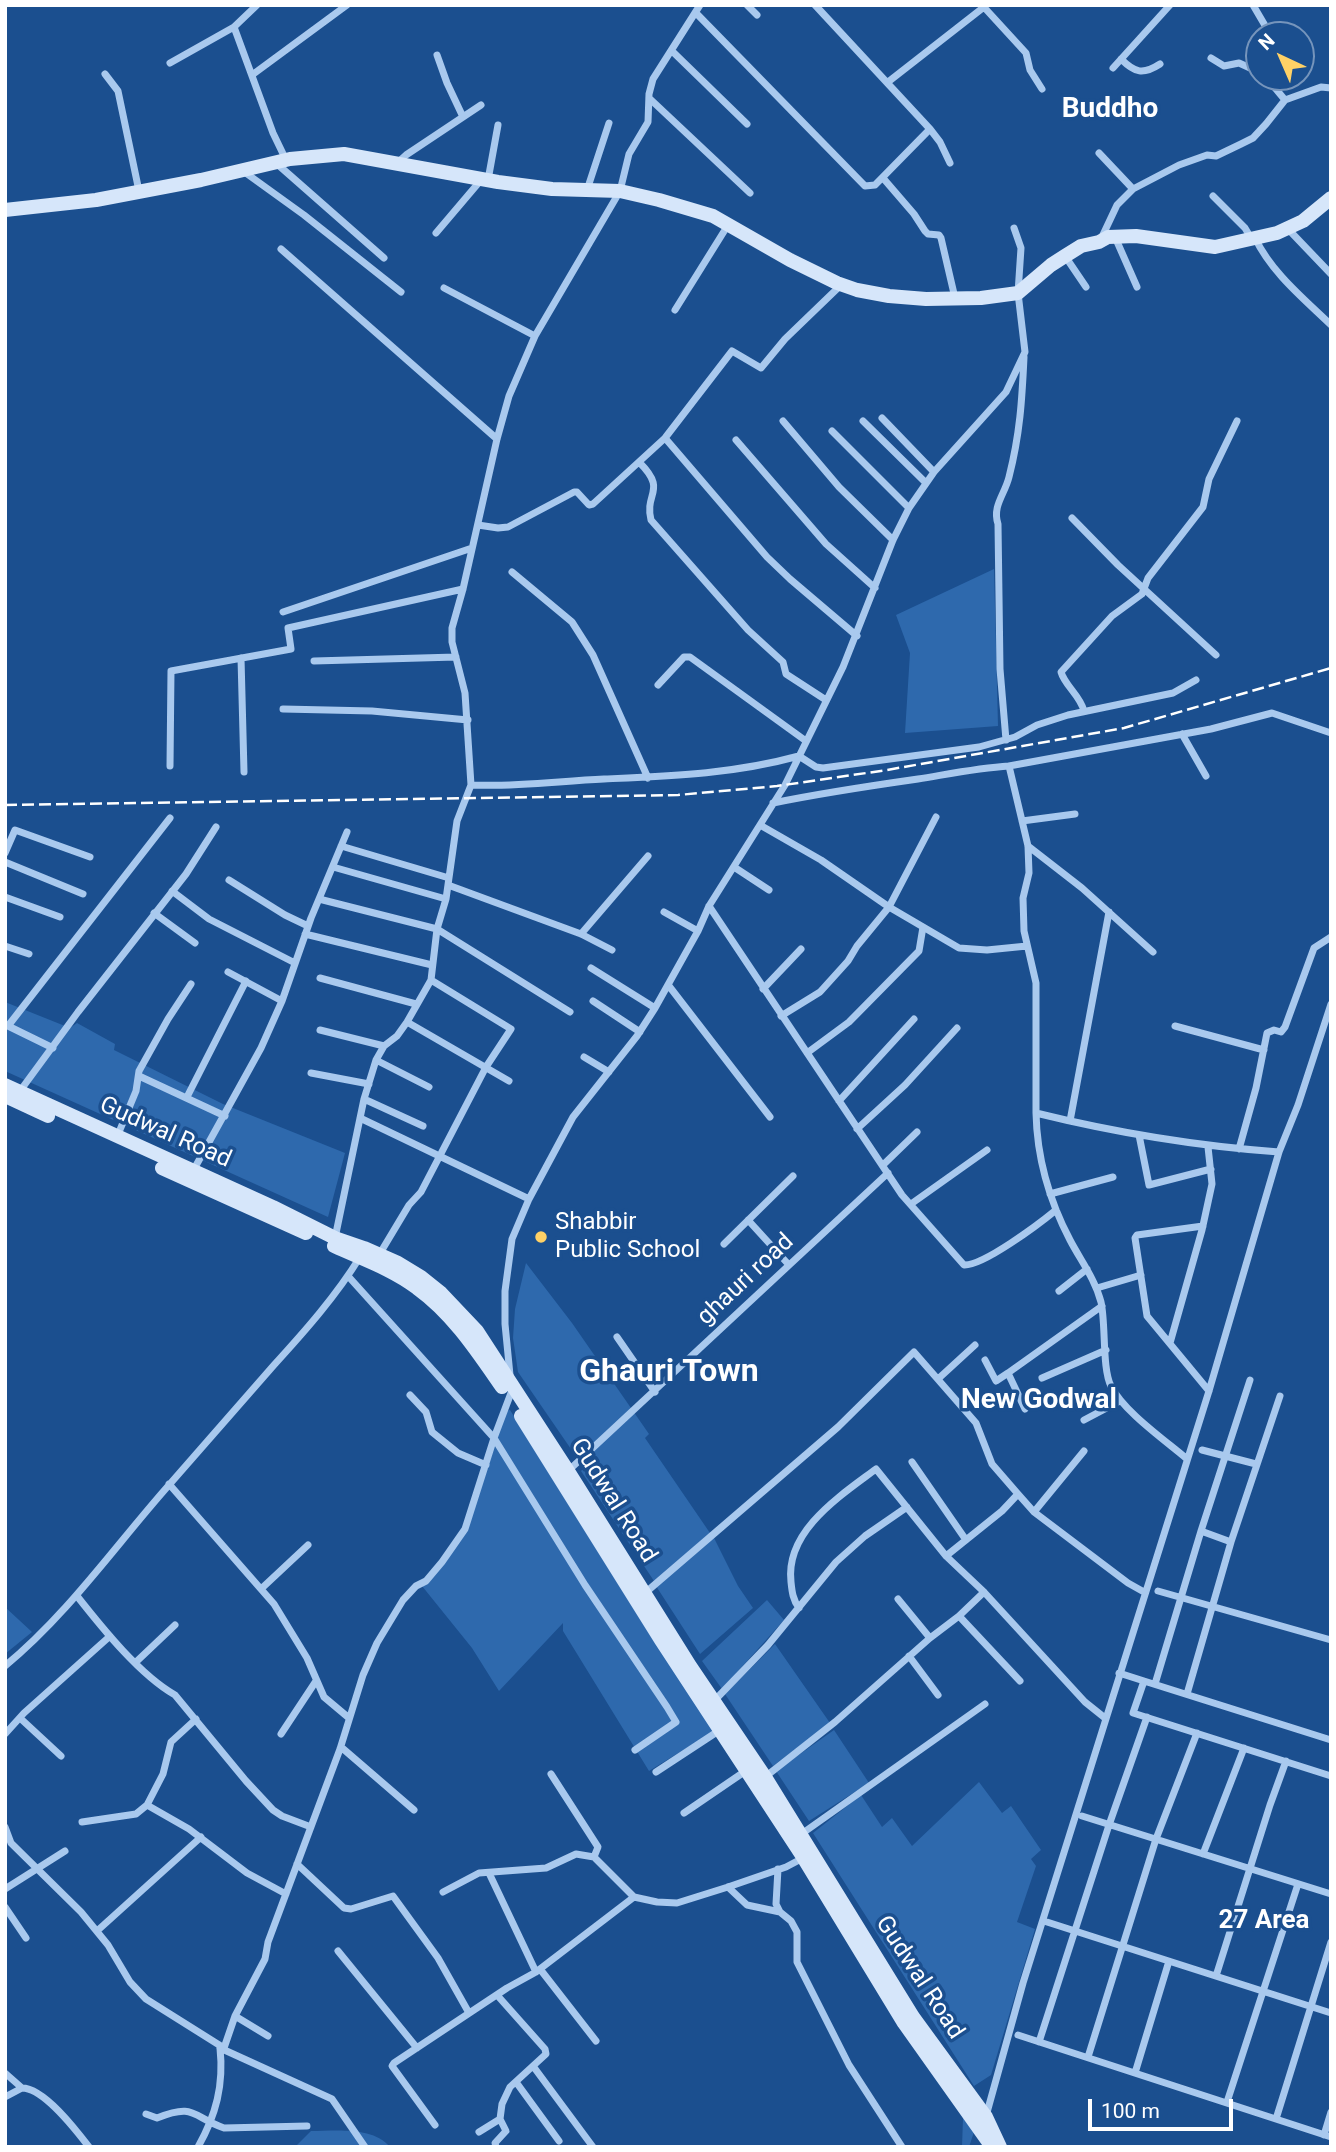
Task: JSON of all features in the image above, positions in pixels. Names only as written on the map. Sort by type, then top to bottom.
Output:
[{"type":"main road","points":[[5,210],[96,200],[281,161],[344,155],[552,189],[620,191],[713,216],[790,260],[841,285],[889,296],[926,299],[1018,293],[1051,265],[1081,246],[1114,237],[1136,236],[1215,247],[1277,233],[1303,221],[1331,198]]},
{"type":"main road","name":"Gudwal Road","points":[[5,1085],[13,1094],[362,1253],[398,1263],[421,1277],[447,1299],[477,1331],[661,1640],[747,1770],[797,1837],[914,2017],[986,2117],[1000,2147]]},
{"type":"main road","name":"Gudwal Road","points":[[13,1094],[273,1207],[362,1253],[416,1287],[440,1307],[511,1391],[568,1471],[644,1593],[765,1777],[797,1837],[803,1857],[905,2023],[981,2140],[992,2147]]},
{"type":"main road","points":[[981,2140],[986,2117]]},
{"type":"street","points":[[170,64],[234,27],[257,5]]},
{"type":"street","points":[[252,75],[347,5]]},
{"type":"street","points":[[335,1238],[364,1100],[376,1060],[384,1046],[397,1036],[407,1022],[431,980],[437,929],[446,899],[457,821],[471,785],[466,693],[456,657],[452,628],[496,439],[509,396],[535,336],[620,191],[629,154],[648,122],[653,79],[700,5]]},
{"type":"street","points":[[747,5],[757,15]]},
{"type":"street","points":[[815,5],[930,129],[950,163]]},
{"type":"street","points":[[1113,68],[1170,5]]},
{"type":"street","points":[[1253,5],[1262,21]]},
{"type":"street","points":[[888,82],[983,6],[1026,53],[1030,70],[1042,89]]},
{"type":"street","points":[[696,13],[865,186],[875,185],[883,178],[930,129]]},
{"type":"street","points":[[234,27],[289,177],[384,258]]},
{"type":"street","points":[[671,51],[747,124]]},
{"type":"street","points":[[437,55],[463,117]]},
{"type":"street","points":[[1211,58],[1224,66],[1239,63],[1245,66]]},
{"type":"street","points":[[1121,59],[1133,71],[1142,72],[1160,64]]},
{"type":"street","points":[[105,74],[118,91],[139,192]]},
{"type":"street","points":[[1099,242],[1117,205],[1133,189],[1179,165],[1207,155],[1216,156],[1241,144],[1266,124],[1285,100],[1321,87],[1331,88]]},
{"type":"street","points":[[1278,91],[1285,100]]},
{"type":"street","points":[[649,98],[750,193]]},
{"type":"street","points":[[397,164],[406,155],[481,105]]},
{"type":"street","points":[[587,190],[609,123]]},
{"type":"street","points":[[436,233],[485,180],[498,125]]},
{"type":"street","points":[[1099,153],[1133,189]]},
{"type":"street","points":[[242,170],[401,292]]},
{"type":"street","points":[[883,178],[925,231],[941,238],[955,298]]},
{"type":"street","points":[[1213,196],[1245,228],[1277,272],[1331,325]]},
{"type":"street","points":[[675,310],[729,225]]},
{"type":"street","points":[[1006,740],[1000,669],[998,524],[995,515],[1007,485],[1019,438],[1025,352],[1018,293],[1021,248],[1014,228]]},
{"type":"street","points":[[1288,228],[1331,274]]},
{"type":"street","points":[[1114,237],[1137,288]]},
{"type":"street","points":[[281,249],[496,439]]},
{"type":"street","points":[[1065,256],[1086,287]]},
{"type":"street","points":[[478,525],[508,527],[574,492],[589,505],[593,504],[665,438],[732,351],[761,368],[785,339],[841,285]]},
{"type":"street","points":[[444,288],[535,336]]},
{"type":"street","points":[[198,2147],[211,2123],[223,2073],[222,2048],[235,2016],[265,1959],[268,1942],[341,1747],[363,1675],[389,1621],[403,1600],[442,1562],[465,1529],[511,1391],[505,1291],[512,1239],[529,1199],[573,1117],[640,1032],[669,986],[709,906],[785,785],[857,636],[893,540],[909,508],[934,472],[992,411],[1006,391],[1025,352]]},
{"type":"street","points":[[882,418],[934,472]]},
{"type":"street","points":[[783,421],[839,487],[893,540]]},
{"type":"street","points":[[1084,711],[1061,672],[1112,616],[1145,590],[1148,578],[1203,507],[1211,473],[1237,421]]},
{"type":"street","points":[[863,422],[926,483]]},
{"type":"street","points":[[832,431],[909,508]]},
{"type":"street","points":[[665,438],[767,557],[857,636]]},
{"type":"street","points":[[736,440],[826,544],[875,588]]},
{"type":"street","points":[[639,462],[655,483],[650,514],[652,520],[748,630],[783,662],[786,674],[826,700]]},
{"type":"street","points":[[1072,518],[1216,655]]},
{"type":"street","points":[[283,612],[472,548]]},
{"type":"street","points":[[512,572],[578,630],[593,655],[648,778]]},
{"type":"street","points":[[170,766],[171,671],[291,649],[288,628],[463,589]]},
{"type":"street","points":[[314,661],[456,657]]},
{"type":"street","points":[[658,685],[684,657],[690,657],[806,741]]},
{"type":"street","points":[[241,658],[243,772]]},
{"type":"street","points":[[471,785],[501,787],[738,771],[799,756],[816,767],[823,768],[979,747],[1006,740],[1037,725],[1084,711],[1174,692],[1196,680]]},
{"type":"street","points":[[283,709],[372,711],[468,720]]},
{"type":"street","points":[[773,803],[836,790],[984,767],[1009,766],[1182,734],[1272,713],[1331,733]]},
{"type":"street","points":[[1182,734],[1206,776]]},
{"type":"street","points":[[1009,766],[1028,846],[1028,873],[1023,898],[1024,931],[1036,983],[1037,1113],[1041,1163],[1056,1210],[1097,1287],[1102,1306],[1109,1384],[1120,1401],[1187,1460]]},
{"type":"street","points":[[1022,821],[1075,814]]},
{"type":"street","points":[[781,1016],[820,992],[848,961],[889,907],[936,817]]},
{"type":"street","points":[[53,1048],[7,1026],[170,818]]},
{"type":"street","points":[[760,825],[821,860],[947,943],[968,950],[1027,946]]},
{"type":"street","points":[[13,1094],[53,1048],[172,891],[216,827]]},
{"type":"street","points":[[5,853],[15,831],[90,857]]},
{"type":"street","points":[[193,1171],[261,1048],[282,1001],[307,930],[347,832]]},
{"type":"street","points":[[341,846],[448,881],[581,934],[612,950]]},
{"type":"street","points":[[1028,846],[1153,952]]},
{"type":"street","points":[[581,934],[648,856]]},
{"type":"street","points":[[5,863],[83,894]]},
{"type":"street","points":[[333,867],[446,899]]},
{"type":"street","points":[[734,867],[769,890]]},
{"type":"street","points":[[229,880],[307,930],[432,965]]},
{"type":"street","points":[[172,891],[209,919],[295,963]]},
{"type":"street","points":[[5,897],[61,917]]},
{"type":"street","points":[[319,899],[437,929],[570,1012]]},
{"type":"street","points":[[709,906],[885,1169],[911,1204],[964,1265],[973,1265],[1056,1210]]},
{"type":"street","points":[[664,912],[698,931]]},
{"type":"street","points":[[1070,1121],[1109,912]]},
{"type":"street","points":[[154,913],[195,943]]},
{"type":"street","points":[[807,1053],[849,1022],[919,951],[923,927]]},
{"type":"street","points":[[1239,1149],[1269,1031],[1281,1032],[1285,1027],[1314,948],[1331,937]]},
{"type":"street","points":[[5,946],[29,954]]},
{"type":"street","points":[[763,989],[801,949]]},
{"type":"street","points":[[591,968],[655,1008]]},
{"type":"street","points":[[228,972],[282,1001]]},
{"type":"street","points":[[320,978],[416,1004]]},
{"type":"street","points":[[379,1256],[421,1192],[486,1067],[511,1029],[431,980]]},
{"type":"street","points":[[187,1097],[246,981]]},
{"type":"street","points":[[117,1138],[136,1091],[139,1076],[167,1019],[191,985]]},
{"type":"street","points":[[669,986],[770,1117]]},
{"type":"street","points":[[593,1001],[640,1032]]},
{"type":"street","points":[[986,2117],[1023,1983],[1209,1391],[1279,1152],[1298,1105],[1331,1004]]},
{"type":"street","points":[[839,1101],[914,1019]]},
{"type":"street","points":[[407,1022],[509,1081]]},
{"type":"street","points":[[1175,1026],[1264,1050]]},
{"type":"street","points":[[857,1129],[905,1085],[957,1028]]},
{"type":"street","points":[[320,1030],[384,1046]]},
{"type":"street","points":[[584,1057],[609,1072]]},
{"type":"street","points":[[376,1060],[429,1087]]},
{"type":"street","points":[[310,1073],[369,1084]]},
{"type":"street","points":[[139,1076],[225,1116]]},
{"type":"street","points":[[364,1100],[423,1126]]},
{"type":"street","points":[[1037,1113],[1208,1147],[1279,1152]]},
{"type":"street","points":[[360,1118],[529,1199]]},
{"type":"street","name":"ghauri road","points":[[568,1471],[789,1265],[885,1169],[917,1132]]},
{"type":"street","points":[[1139,1135],[1149,1185],[1211,1169]]},
{"type":"street","points":[[1170,1343],[1212,1184],[1208,1147]]},
{"type":"street","points":[[911,1204],[988,1150]]},
{"type":"street","points":[[724,1244],[793,1176]]},
{"type":"street","points":[[1050,1194],[1113,1177]]},
{"type":"street","points":[[748,1220],[789,1265]]},
{"type":"street","points":[[1203,1226],[1138,1235],[1135,1238],[1147,1316],[1209,1391]]},
{"type":"street","points":[[5,1666],[77,1595],[169,1484],[309,1326],[348,1276],[362,1253]]},
{"type":"street","points":[[1059,1291],[1087,1269]]},
{"type":"street","points":[[1097,1287],[1141,1275]]},
{"type":"street","points":[[348,1276],[494,1438],[585,1585],[676,1722],[635,1750]]},
{"type":"street","points":[[985,1360],[996,1381],[1102,1306]]},
{"type":"street","points":[[617,1336],[655,1392]]},
{"type":"street","points":[[937,1378],[975,1345]]},
{"type":"street","points":[[1042,1378],[1106,1350]]},
{"type":"street","points":[[644,1593],[838,1427],[914,1352],[975,1423],[992,1464],[1034,1512],[1128,1583],[1144,1592]]},
{"type":"street","points":[[1008,1374],[1025,1409]]},
{"type":"street","points":[[1155,1684],[1250,1380]]},
{"type":"street","points":[[410,1395],[426,1412],[432,1432],[458,1453],[486,1465]]},
{"type":"street","points":[[1187,1694],[1231,1542],[1280,1396]]},
{"type":"street","points":[[1084,1420],[1120,1401]]},
{"type":"street","points":[[1202,1450],[1256,1464]]},
{"type":"street","points":[[1034,1512],[1084,1451]]},
{"type":"street","points":[[912,1462],[967,1540]]},
{"type":"street","points":[[799,1608],[793,1595],[790,1568],[801,1538],[824,1511],[876,1469],[946,1556],[984,1592],[1085,1702],[1105,1718]]},
{"type":"street","points":[[169,1484],[261,1589],[294,1634],[324,1697],[349,1718]]},
{"type":"street","points":[[946,1556],[1018,1494]]},
{"type":"street","points":[[714,1701],[799,1608],[836,1562],[865,1536],[907,1507]]},
{"type":"street","points":[[1201,1531],[1231,1542]]},
{"type":"street","points":[[261,1589],[308,1545]]},
{"type":"street","points":[[1158,1591],[1331,1640]]},
{"type":"street","points":[[765,1777],[835,1722],[984,1592]]},
{"type":"street","points":[[77,1595],[110,1637],[162,1689],[175,1695],[273,1810],[311,1827]]},
{"type":"street","points":[[898,1599],[930,1638]]},
{"type":"street","points":[[959,1616],[1020,1681]]},
{"type":"street","points":[[136,1662],[175,1625]]},
{"type":"street","points":[[5,1734],[110,1637]]},
{"type":"street","points":[[909,1656],[938,1695]]},
{"type":"street","points":[[1119,1673],[1331,1740]]},
{"type":"street","points":[[281,1734],[316,1681]]},
{"type":"street","points":[[1144,1681],[1133,1713],[1331,1776]]},
{"type":"street","points":[[797,1837],[985,1704]]},
{"type":"street","points":[[1039,2042],[1073,1931],[1147,1717]]},
{"type":"street","points":[[20,1718],[61,1756]]},
{"type":"street","points":[[82,1822],[136,1814],[147,1805],[163,1774],[171,1742],[195,1719]]},
{"type":"street","points":[[656,1772],[720,1730]]},
{"type":"street","points":[[1088,2057],[1156,1839],[1197,1733]]},
{"type":"street","points":[[341,1747],[414,1810]]},
{"type":"street","points":[[1203,1854],[1244,1748]]},
{"type":"street","points":[[1216,1976],[1286,1761]]},
{"type":"street","points":[[684,1812],[747,1770]]},
{"type":"street","points":[[551,1774],[598,1847],[594,1857]]},
{"type":"street","points":[[147,1805],[201,1837],[242,1870],[286,1894]]},
{"type":"street","points":[[1082,1816],[1331,1894]]},
{"type":"street","points":[[5,1827],[11,1843],[97,1931],[130,1982],[146,1999],[222,2048],[328,2097],[338,2106],[365,2147]]},
{"type":"street","points":[[97,1931],[201,1837]]},
{"type":"street","points":[[5,1889],[65,1851]]},
{"type":"street","points":[[443,1892],[470,1876],[546,1868],[576,1854],[594,1857],[634,1897],[657,1902],[677,1902],[728,1887],[803,1857]]},
{"type":"street","points":[[297,1864],[344,1908],[351,1909],[393,1896],[438,1958],[469,2013]]},
{"type":"street","points":[[778,1869],[776,1905],[797,1932],[797,1962],[849,2065],[902,2147]]},
{"type":"street","points":[[489,1873],[538,1970],[596,2042]]},
{"type":"street","points":[[1227,2102],[1298,1884]]},
{"type":"street","points":[[728,1887],[747,1905],[780,1912]]},
{"type":"street","points":[[435,2125],[392,2066],[497,1994],[538,1970],[634,1897]]},
{"type":"street","points":[[5,1907],[26,1938]]},
{"type":"street","points":[[1047,1922],[1331,2013]]},
{"type":"street","points":[[1276,2119],[1331,1942]]},
{"type":"street","points":[[338,1951],[417,2048]]},
{"type":"street","points":[[1135,2073],[1169,1961]]},
{"type":"street","points":[[496,2147],[495,2143],[506,2131],[500,2119],[505,2095],[546,2054],[545,2049],[497,1994]]},
{"type":"street","points":[[235,2016],[268,2036]]},
{"type":"street","points":[[1018,2035],[1327,2136],[1331,2112]]},
{"type":"street","points":[[533,2066],[593,2147]]},
{"type":"street","points":[[5,2073],[22,2088],[32,2090],[44,2099],[75,2127],[89,2147]]},
{"type":"street","points":[[516,2082],[559,2141]]},
{"type":"street","points":[[5,2097],[22,2088]]},
{"type":"street","points":[[146,2114],[157,2118],[174,2112],[191,2111],[224,2128],[307,2126]]},
{"type":"street","points":[[479,2132],[500,2119]]},
{"type":"shaded area","points":[[994,569],[998,726],[905,733],[910,653],[896,615]]},
{"type":"shaded area","points":[[5,1002],[70,1028],[77,1023],[115,1044],[114,1050],[223,1104],[345,1153],[328,1217],[5,1071]]},
{"type":"shaded area","points":[[526,1263],[572,1323],[649,1434],[645,1438],[710,1533],[654,1581],[581,1471],[584,1468],[518,1372],[513,1338],[515,1309]]},
{"type":"shaded area","points":[[510,1410],[714,1729],[649,1771],[563,1631],[563,1623],[499,1691],[472,1648],[422,1586],[466,1527],[504,1411]]},
{"type":"shaded area","points":[[713,1536],[738,1586],[753,1608],[700,1654],[656,1586]]},
{"type":"shaded area","points":[[767,1600],[784,1620],[722,1689],[702,1661]]},
{"type":"shaded area","points":[[5,1607],[32,1632],[5,1654]]},
{"type":"shaded area","points":[[775,1644],[830,1723],[773,1766],[725,1694]]},
{"type":"shaded area","points":[[834,1730],[869,1783],[809,1821],[776,1771]]},
{"type":"shaded area","points":[[979,1782],[1002,1813],[1011,1806],[1041,1850],[1031,1859],[1036,1866],[1017,1922],[1035,1929],[991,2075],[974,2086],[813,1833],[861,1795],[882,1827],[892,1818],[912,1846]]},
{"type":"shaded area","points":[[963,2118],[974,2132],[969,2147],[962,2147]]},
{"type":"shaded area","points":[[311,2131],[364,2133],[383,2140],[390,2147],[295,2147]]},
{"type":"railway","points":[[5,805],[678,795],[777,786],[887,770],[1124,728],[1331,668]]},
{"type":"place","name":"Shabbir Public School","points":[[541,1237]]},
{"type":"district","name":"Buddho","points":[[1110,110]]},
{"type":"district","name":"Ghauri Town","points":[[669,1373]]},
{"type":"district","name":"New Godwal","points":[[1039,1401]]},
{"type":"district","name":"27 Area","points":[[1264,1921]]}]
